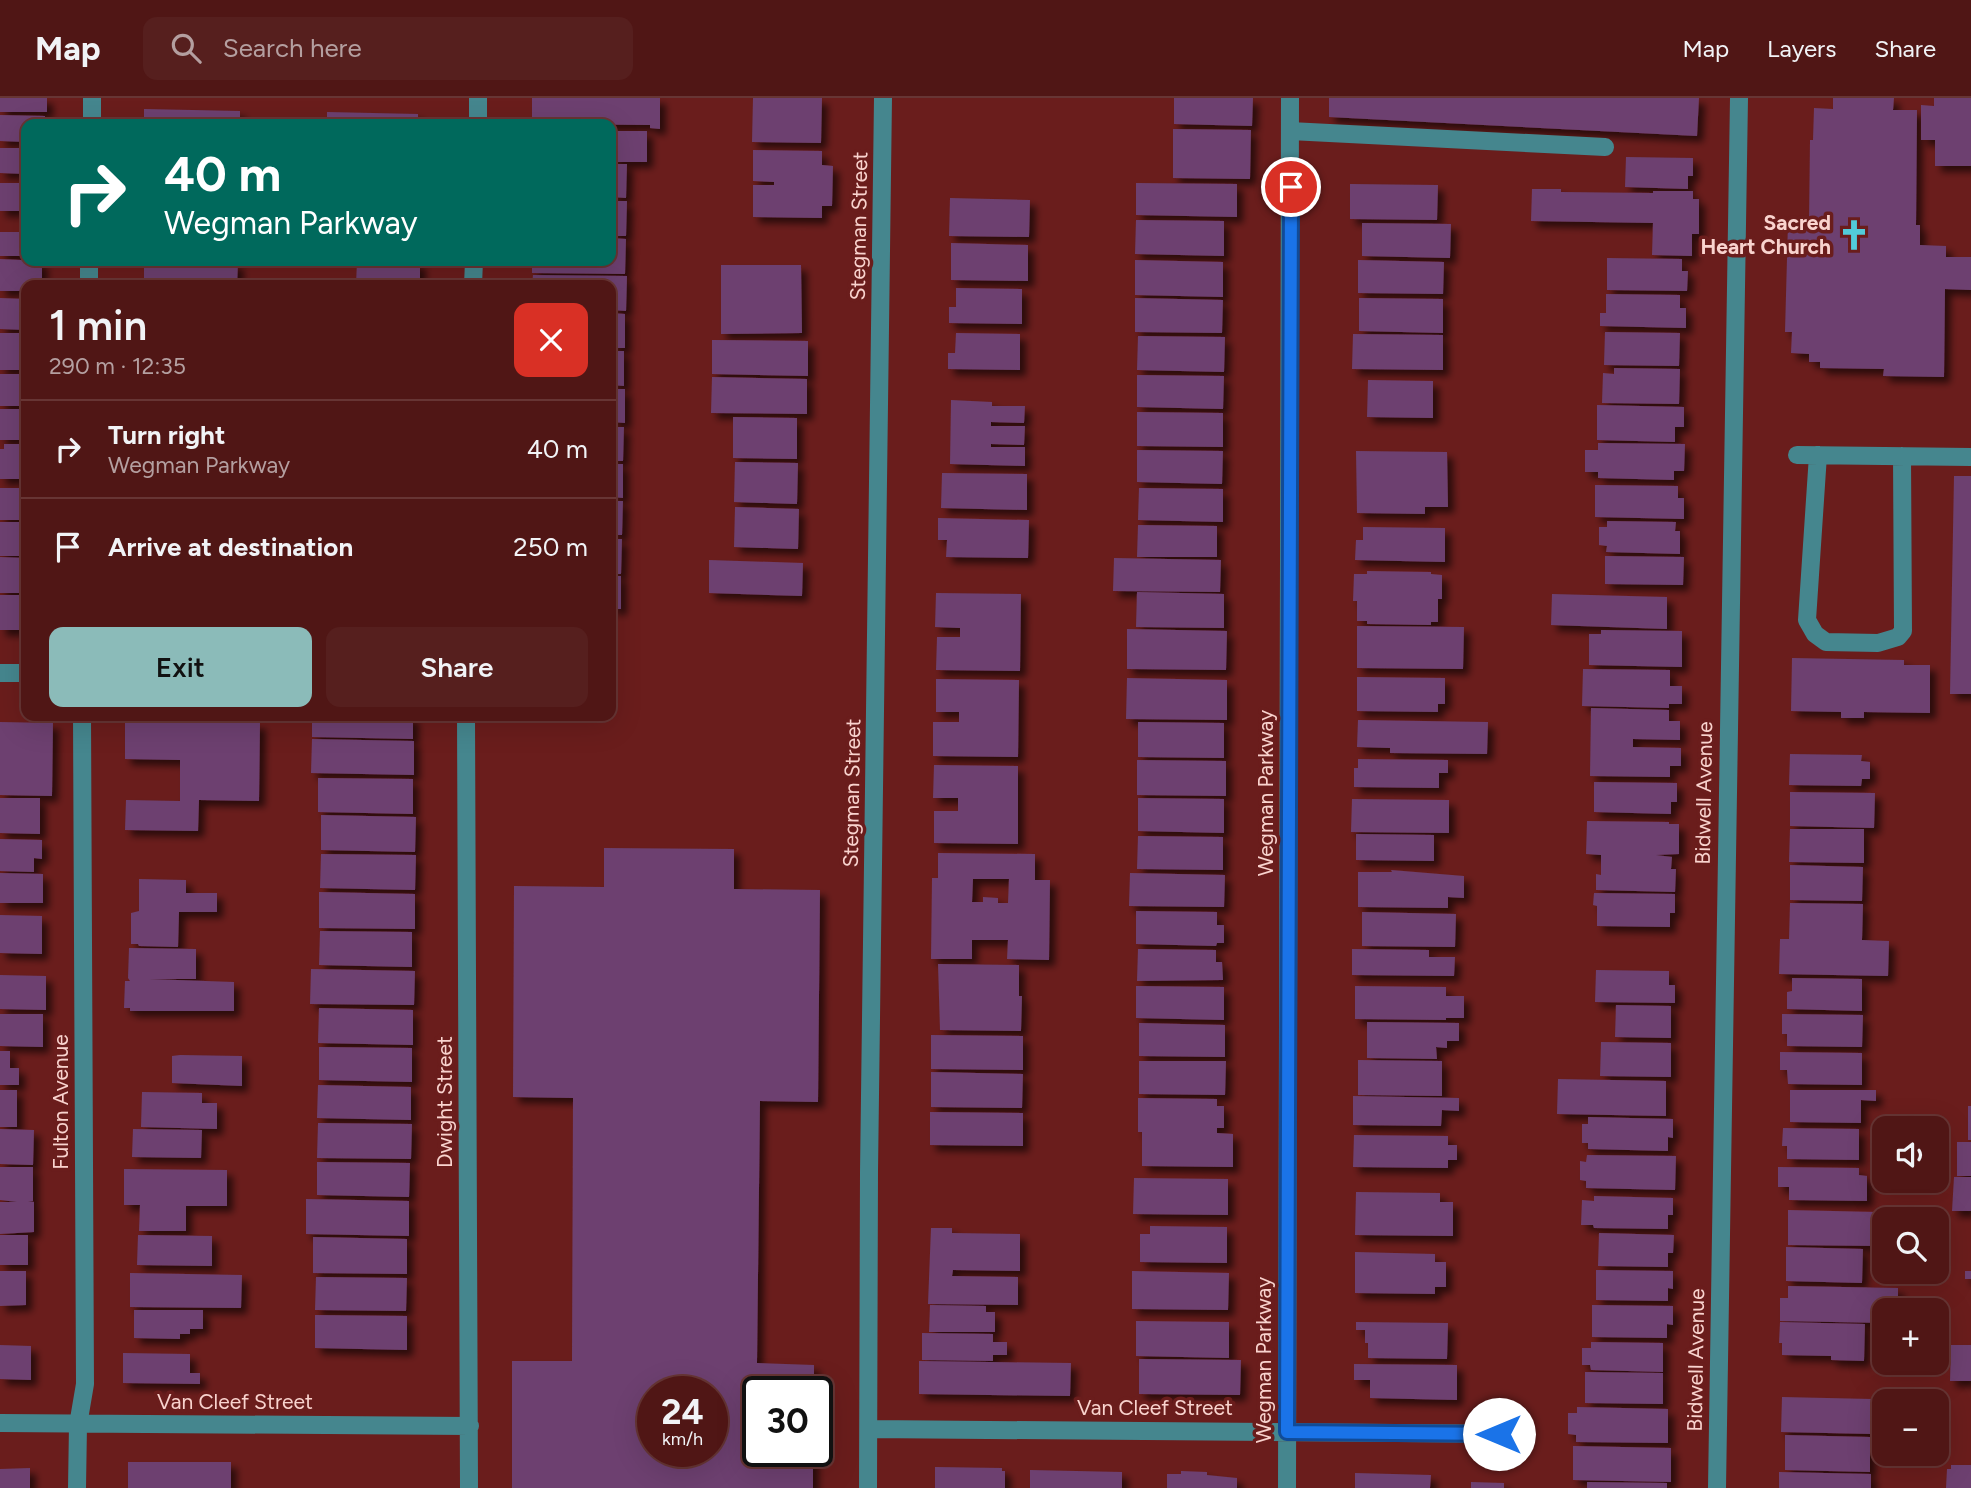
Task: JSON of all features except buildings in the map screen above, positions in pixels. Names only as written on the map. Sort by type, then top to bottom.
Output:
[{"type":"street","points":[[92,98],[92,119]]},
{"type":"street","points":[[478,98],[478,119]]},
{"type":"street","name":"Stegman Street","points":[[868,1488],[869,1172],[883,98]]},
{"type":"street","name":"Wegman Parkway","points":[[1287,1488],[1290,98]]},
{"type":"street","name":"Bidwell Avenue","points":[[1717,1488],[1739,98]]},
{"type":"street","points":[[1290,131],[1605,147]]},
{"type":"street","points":[[1797,455],[1971,457]]},
{"type":"street","points":[[1818,455],[1807,620],[1815,634],[1826,642],[1878,643],[1898,637],[1902,631],[1902,456]]},
{"type":"street","points":[[0,673],[21,673]]},
{"type":"street","name":"Fulton Avenue","points":[[77,1488],[78,1425],[85,1384],[82,721]]},
{"type":"street","name":"Dwight Street","points":[[466,721],[469,1488]]},
{"type":"street","name":"Van Cleef Street","points":[[0,1423],[470,1426]]},
{"type":"street","name":"Van Cleef Street","points":[[869,1429],[1524,1434]]},
{"type":"place","name":"Sacred Heart Church","points":[[1854,235]]},
{"type":"route","points":[[1291,187],[1287,1432],[1499,1434]]}]
